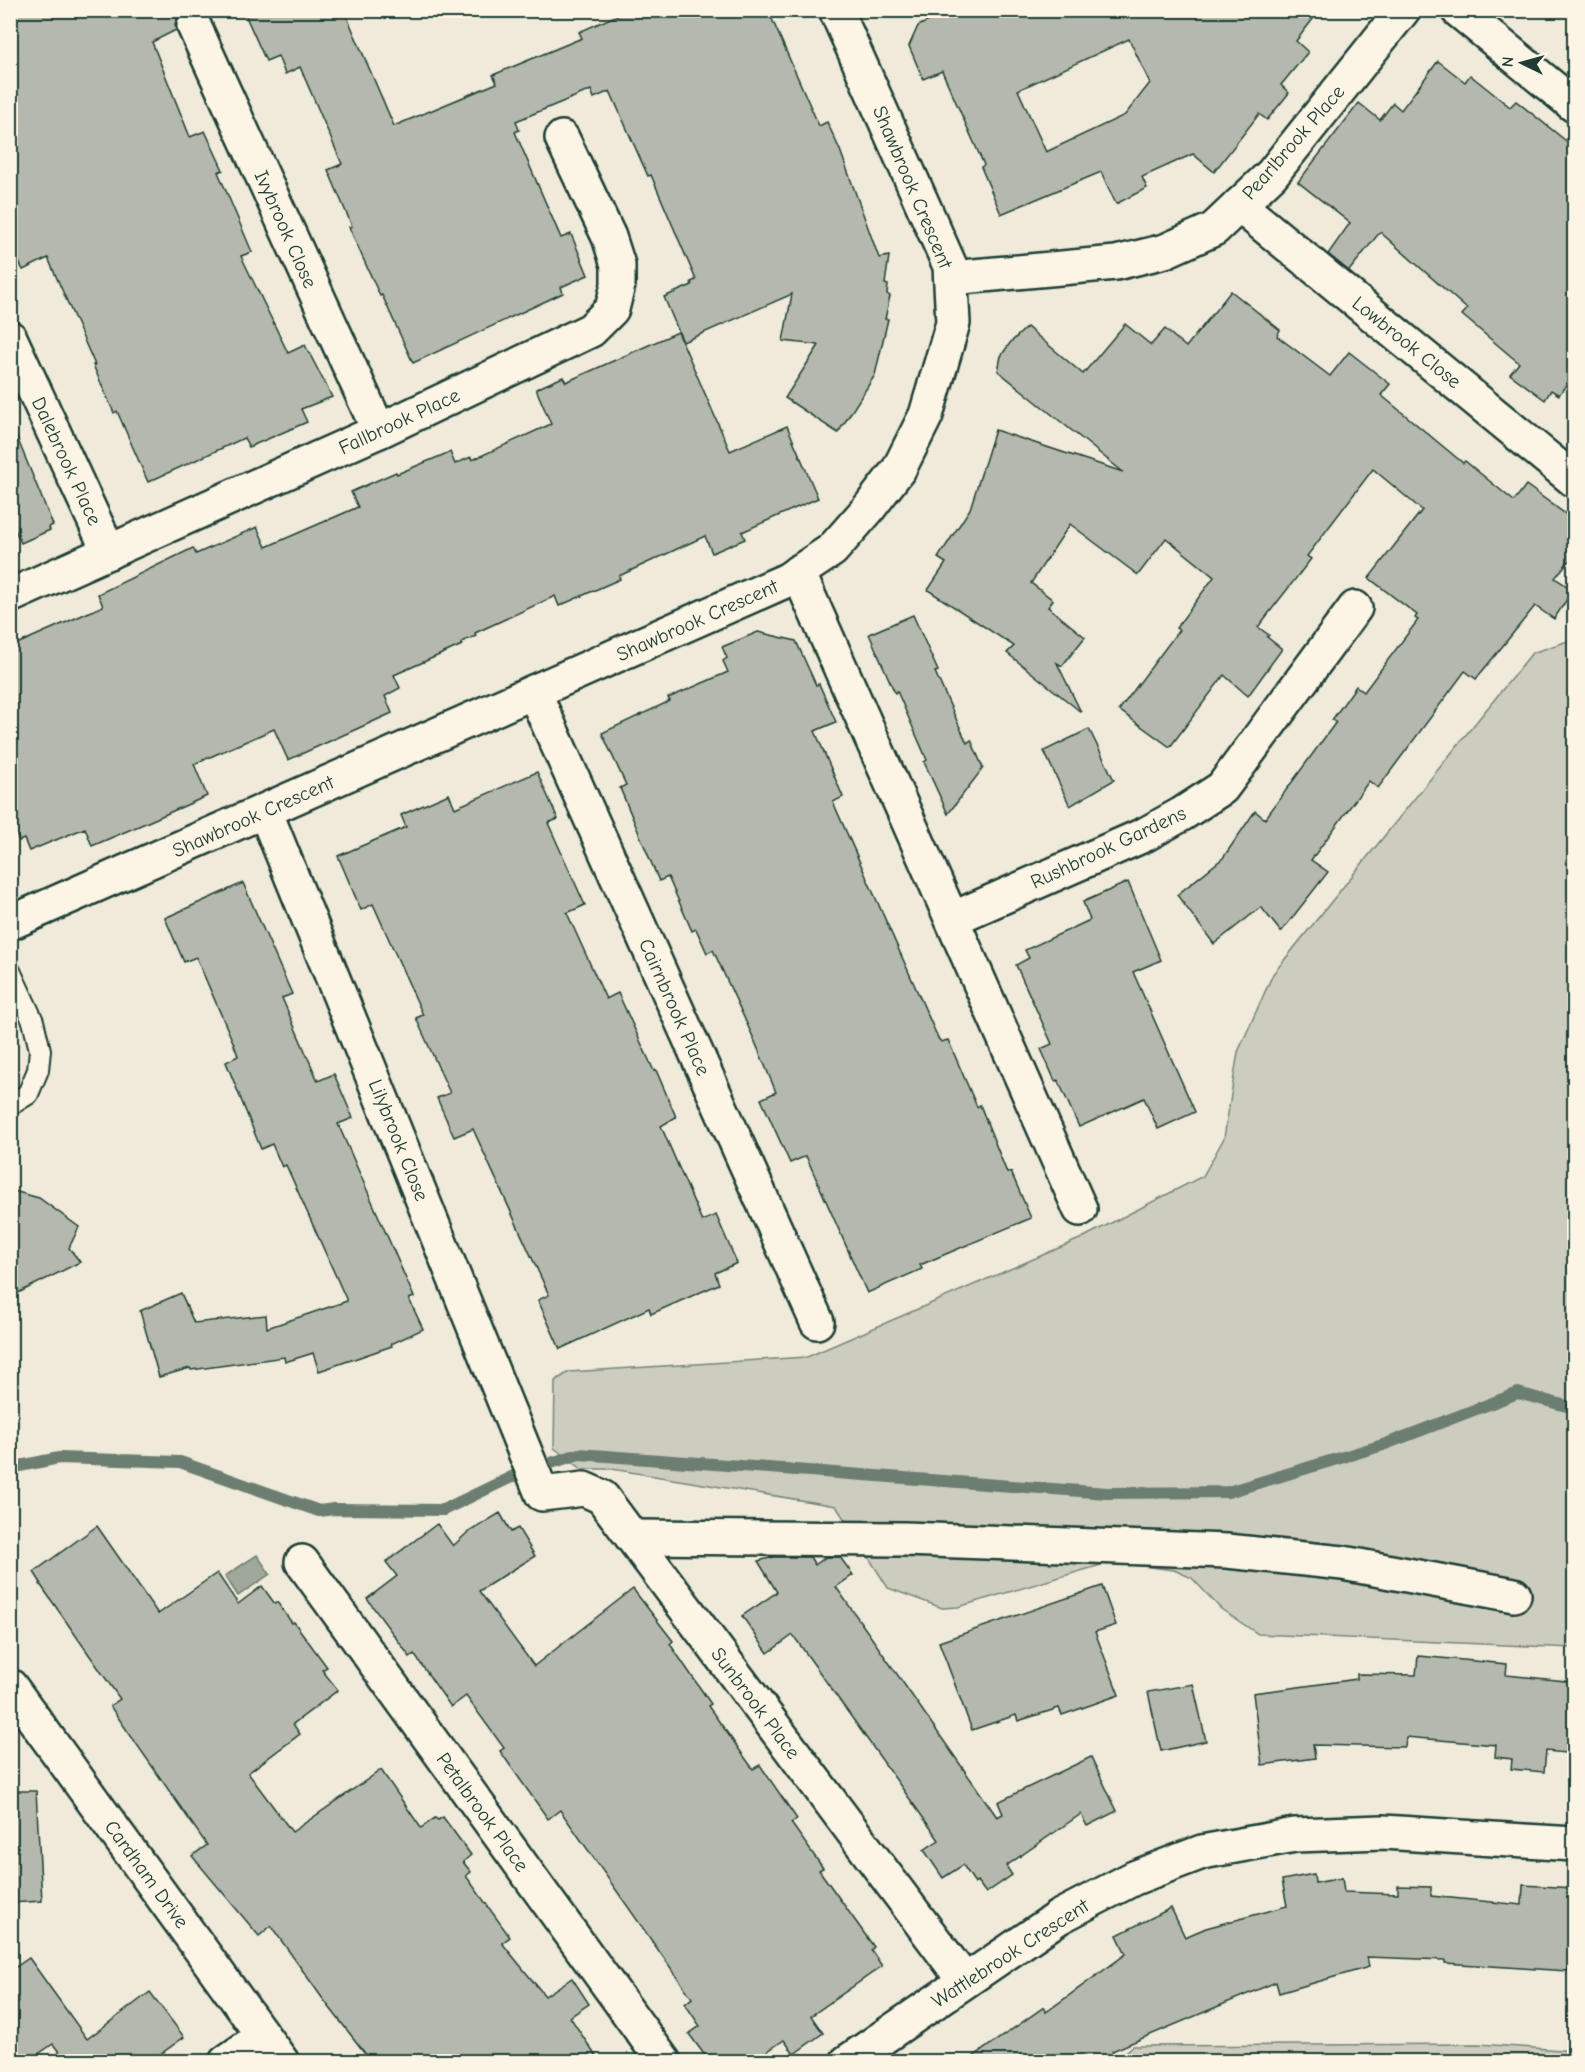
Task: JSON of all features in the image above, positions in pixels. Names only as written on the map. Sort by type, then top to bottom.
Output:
[{"type":"street","name":"Shawbrook Crescent","points":[[10,923],[787,580],[832,550],[899,470],[926,415],[953,323],[950,266],[836,10]]},
{"type":"street","name":"Pearlbrook Place","points":[[951,278],[1116,263],[1165,250],[1214,229],[1272,174],[1403,10]]},
{"type":"street","points":[[1458,10],[1575,105]]},
{"type":"street","name":"Ivybrook Close","points":[[194,26],[379,431]]},
{"type":"street","name":"Fallbrook Place","points":[[10,596],[379,431],[591,330],[612,309],[618,285],[618,264],[609,237],[562,138]]},
{"type":"street","name":"Lowbrook Close","points":[[1239,205],[1575,480]]},
{"type":"street","name":"Dalebrook Place","points":[[10,338],[109,552]]},
{"type":"street","points":[[798,572],[1080,1209]]},
{"type":"street","name":"Rushbrook Gardens","points":[[951,919],[1146,834],[1222,788],[1355,608]]},
{"type":"street","name":"Cairnbrook Place","points":[[534,692],[817,1322]]},
{"type":"street","name":"Lilybrook Close","points":[[265,810],[533,1468]]},
{"type":"street","name":"Sunbrook Place","points":[[533,1468],[542,1494],[584,1489],[602,1497],[964,1980]]},
{"type":"street","points":[[632,1537],[905,1539],[1227,1551],[1343,1563],[1514,1595]]},
{"type":"street","name":"Petalbrook Place","points":[[302,1562],[664,2061]]},
{"type":"street","name":"Cardham Drive","points":[[10,1686],[272,2049]]},
{"type":"street","name":"Wattlebrook Crescent","points":[[848,2061],[1059,1917],[1134,1878],[1202,1852],[1295,1835],[1383,1832],[1575,1844]]},
{"type":"street","points":[[226,2061],[272,2049]]},
{"type":"lane","points":[[10,971],[33,1021],[40,1050],[38,1070],[28,1094],[10,1105]]},
{"type":"shaded area","points":[[1574,639],[1574,1648],[1258,1634],[1221,1609],[1192,1578],[1174,1570],[1111,1562],[958,1607],[942,1608],[888,1588],[836,1506],[612,1469],[582,1469],[554,1448],[555,1381],[569,1372],[807,1357],[1082,1238],[1203,1176],[1224,1138],[1238,1052],[1273,974],[1532,653]]},
{"type":"shaded area","points":[[257,1555],[270,1574],[238,1596],[225,1576]]},
{"type":"shaded area","points":[[1479,2044],[1574,2051],[1574,2062],[1114,2062],[1133,2046]]},
{"type":"building","points":[[26,10],[184,10],[178,16],[175,24],[176,30],[152,42],[190,137],[205,131],[223,170],[218,172],[252,252],[241,256],[288,353],[305,345],[332,397],[301,409],[307,422],[249,447],[244,438],[148,482],[117,411],[114,413],[48,258],[23,270],[10,244],[10,18]]},
{"type":"building","points":[[243,10],[344,10],[394,126],[497,83],[493,75],[582,38],[579,32],[629,10],[768,10],[819,126],[827,122],[840,150],[879,258],[889,256],[885,284],[888,285],[887,294],[890,296],[885,319],[888,319],[875,375],[838,433],[785,398],[819,345],[783,341],[792,294],[683,342],[664,297],[692,285],[691,282],[696,280],[651,175],[648,176],[610,91],[594,98],[591,90],[516,121],[519,130],[515,132],[561,238],[571,234],[588,275],[561,287],[563,293],[413,363],[349,227],[352,226],[328,170],[342,164],[300,67],[285,74],[278,56],[266,61]]},
{"type":"building","points":[[952,10],[1320,10],[1296,41],[1308,52],[1281,85],[1289,93],[1267,120],[1259,114],[1214,172],[1193,154],[1142,177],[1147,188],[1116,204],[1101,172],[1001,214],[981,167],[984,165],[942,71],[923,79],[909,46],[918,26]],"holes":[[[1129,39],[1150,83],[1125,115],[1046,152],[1018,90]]]},
{"type":"building","points":[[1438,61],[1465,82],[1470,75],[1510,107],[1516,101],[1575,148],[1575,372],[1559,395],[1551,390],[1545,400],[1510,374],[1519,363],[1462,315],[1467,309],[1380,232],[1349,271],[1328,254],[1350,223],[1298,182],[1359,103],[1380,120],[1393,103],[1401,110]]},
{"type":"building","points":[[1231,291],[1280,330],[1277,336],[1330,376],[1349,352],[1390,384],[1381,395],[1463,463],[1465,461],[1514,501],[1526,485],[1575,521],[1575,553],[1555,578],[1573,590],[1554,619],[1535,606],[1476,679],[1465,671],[1378,788],[1369,781],[1311,860],[1328,872],[1281,932],[1261,907],[1214,944],[1177,895],[1223,858],[1255,811],[1265,819],[1336,722],[1332,720],[1356,686],[1364,692],[1418,620],[1415,618],[1417,615],[1369,578],[1422,510],[1373,469],[1307,556],[1311,559],[1258,627],[1282,649],[1248,696],[1224,675],[1170,747],[1119,710],[1179,630],[1176,628],[1214,577],[1166,538],[1138,575],[1070,524],[1031,583],[1053,600],[1048,607],[1085,637],[1062,666],[1057,663],[1081,712],[1007,653],[1014,646],[928,590],[946,563],[938,558],[970,509],[995,430],[1123,472],[998,371],[1001,356],[1010,343],[1027,327],[1083,374],[1125,324],[1151,345],[1165,329],[1186,347]]},
{"type":"building","points":[[678,332],[730,451],[787,426],[818,498],[742,532],[745,539],[712,553],[705,536],[619,576],[620,579],[559,606],[555,596],[475,633],[476,636],[461,642],[462,645],[394,675],[400,688],[385,696],[392,713],[288,760],[274,729],[194,764],[207,796],[141,825],[92,846],[85,828],[29,851],[24,839],[19,841],[10,821],[10,647],[103,606],[98,594],[193,548],[196,554],[257,527],[266,547],[358,507],[351,492],[396,472],[397,474],[450,452],[455,464],[471,457],[472,460],[551,424],[536,389],[563,377],[566,382]]},
{"type":"building","points":[[11,423],[53,525],[49,527],[50,530],[21,543],[10,519]]},
{"type":"building","points":[[913,615],[938,671],[935,672],[967,743],[971,740],[983,768],[948,814],[924,762],[927,760],[897,691],[895,693],[869,634]]},
{"type":"building","points":[[758,632],[796,641],[816,685],[819,684],[836,722],[815,731],[843,797],[833,802],[938,1038],[941,1042],[948,1040],[977,1107],[980,1105],[1007,1173],[1011,1172],[1031,1218],[920,1265],[922,1269],[867,1293],[806,1156],[790,1163],[761,1099],[776,1092],[753,1037],[713,950],[707,953],[696,929],[692,931],[668,877],[659,881],[620,788],[626,785],[602,733],[670,701],[668,698],[728,672],[723,661],[727,658],[722,647]]},
{"type":"building","points":[[1089,729],[1114,780],[1070,806],[1044,751]]},
{"type":"building","points":[[537,772],[558,819],[548,823],[585,905],[567,913],[606,999],[618,993],[654,1071],[656,1070],[676,1117],[661,1126],[702,1221],[716,1215],[737,1263],[715,1273],[719,1284],[651,1314],[649,1308],[560,1349],[538,1300],[549,1295],[473,1129],[454,1137],[437,1098],[450,1093],[416,1018],[423,1015],[373,904],[361,910],[338,856],[406,827],[401,815],[449,794],[455,808]]},
{"type":"building","points":[[1128,882],[1161,960],[1133,972],[1195,1112],[1158,1129],[1144,1098],[1079,1127],[1041,1049],[1052,1044],[1016,965],[1029,958],[1025,950],[1090,920],[1083,902]]},
{"type":"building","points":[[243,883],[292,994],[282,998],[318,1081],[334,1074],[353,1118],[338,1124],[414,1297],[409,1299],[423,1329],[391,1344],[392,1346],[319,1371],[313,1353],[285,1362],[284,1357],[191,1370],[190,1368],[159,1377],[140,1311],[181,1293],[194,1323],[266,1315],[267,1328],[347,1301],[286,1165],[282,1167],[272,1144],[261,1149],[226,1062],[238,1056],[233,1042],[196,957],[184,962],[165,918]]},
{"type":"building","points":[[10,1190],[39,1198],[79,1227],[69,1248],[80,1262],[10,1297]]},
{"type":"building","points":[[500,1513],[511,1532],[518,1528],[535,1556],[479,1591],[534,1666],[633,1589],[673,1641],[670,1644],[711,1704],[708,1706],[753,1769],[760,1765],[797,1819],[791,1823],[823,1868],[819,1870],[874,1947],[871,1950],[882,1966],[811,2016],[823,2033],[794,2054],[784,2040],[753,2061],[709,2061],[689,2034],[700,2026],[685,2004],[692,1998],[560,1810],[548,1819],[500,1751],[504,1748],[466,1696],[451,1707],[414,1654],[410,1657],[367,1599],[397,1576],[386,1562],[437,1524],[453,1546],[467,1533]]},
{"type":"building","points":[[97,1526],[158,1614],[217,1573],[238,1604],[262,1586],[275,1604],[277,1602],[292,1623],[294,1622],[327,1667],[322,1670],[338,1690],[293,1724],[300,1734],[248,1773],[292,1832],[381,1770],[421,1828],[435,1818],[438,1820],[443,1817],[471,1855],[463,1862],[471,1872],[466,1876],[510,1937],[502,1943],[545,1996],[572,1978],[589,2004],[570,2017],[599,2061],[371,2061],[271,1926],[259,1936],[192,1856],[207,1845],[110,1706],[120,1699],[40,1584],[34,1572]]},
{"type":"building","points":[[774,1557],[810,1557],[815,1565],[826,1557],[840,1557],[853,1575],[836,1587],[997,1817],[1003,1814],[998,1802],[1091,1757],[1117,1811],[1087,1826],[1081,1814],[1006,1866],[1012,1875],[986,1893],[977,1881],[975,1883],[963,1865],[943,1878],[924,1850],[939,1840],[793,1635],[768,1653],[742,1616],[777,1592],[758,1561]]},
{"type":"building","points":[[1102,1586],[1116,1625],[1095,1632],[1119,1695],[1062,1715],[1059,1708],[1018,1721],[1016,1715],[972,1730],[939,1642]]},
{"type":"building","points":[[1418,1656],[1507,1664],[1506,1675],[1575,1682],[1575,1754],[1546,1751],[1544,1772],[1511,1769],[1512,1759],[1495,1757],[1496,1745],[1406,1737],[1405,1747],[1313,1745],[1315,1758],[1262,1765],[1253,1693],[1357,1679],[1357,1674],[1416,1675]]},
{"type":"building","points":[[1193,1684],[1206,1741],[1161,1751],[1148,1692]]},
{"type":"building","points":[[10,1791],[36,1791],[42,1901],[10,1903]]},
{"type":"building","points":[[1314,1874],[1315,1883],[1342,1878],[1344,1892],[1398,1894],[1398,1886],[1431,1887],[1431,1896],[1522,1905],[1523,1885],[1574,1888],[1568,1971],[1445,1963],[1445,1960],[1367,1957],[1369,1967],[1279,1993],[1276,1982],[1112,2051],[1119,2061],[967,2061],[1044,2007],[1046,2012],[1126,1954],[1117,1935],[1171,1908],[1185,1937],[1206,1928],[1287,1906],[1282,1880]]},
{"type":"building","points":[[29,1958],[87,2039],[150,1992],[184,2037],[151,2061],[57,2061],[63,2057],[53,2044],[28,2061],[10,2061],[10,1971]]},
{"type":"waterway","points":[[10,1468],[59,1458],[180,1462],[319,1511],[334,1509],[443,1510],[520,1473],[579,1454],[1107,1493],[1228,1492],[1383,1445],[1518,1393],[1574,1408]]}]
